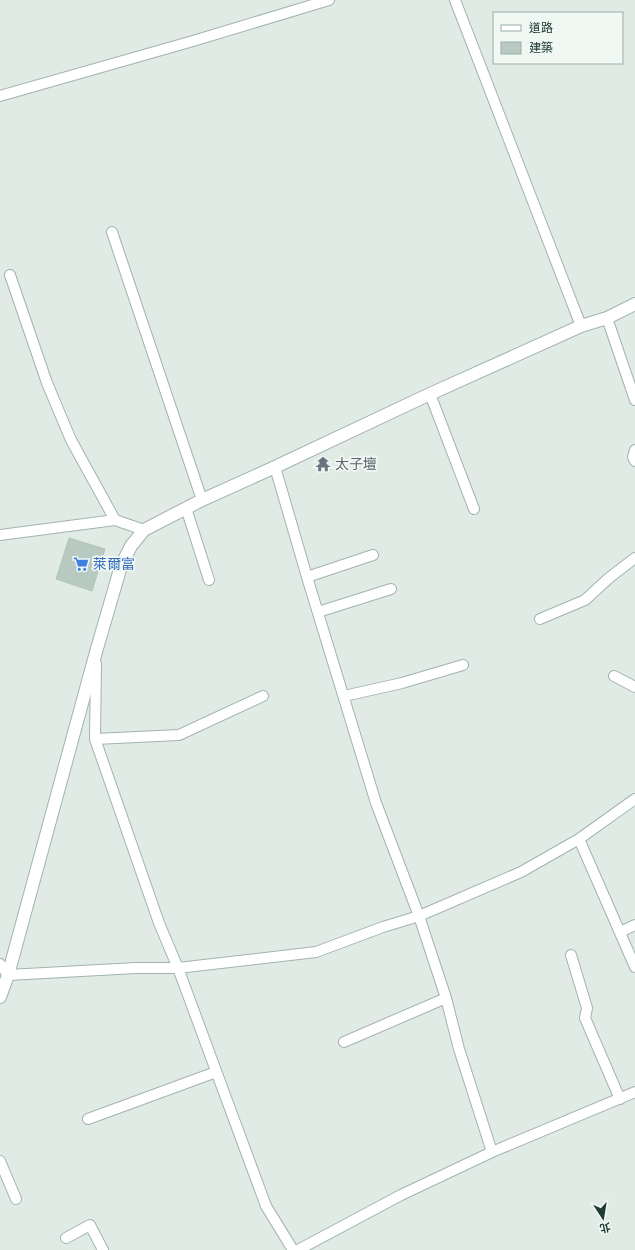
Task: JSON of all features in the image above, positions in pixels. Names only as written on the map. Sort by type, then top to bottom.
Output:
[{"type":"street","points":[[0,997],[8,975],[121,566],[131,546],[144,530],[202,500],[275,468],[430,394],[581,326],[607,318],[635,304]]},
{"type":"lane","points":[[0,96],[193,42],[329,0]]},
{"type":"lane","points":[[455,0],[581,326]]},
{"type":"lane","points":[[112,232],[202,500]]},
{"type":"lane","points":[[10,275],[48,383],[71,440],[115,520]]},
{"type":"lane","points":[[607,318],[635,400]]},
{"type":"lane","points":[[430,394],[474,509]]},
{"type":"lane","points":[[635,450],[635,461]]},
{"type":"lane","points":[[275,468],[306,577],[376,803],[419,916],[446,998],[459,1049],[492,1152]]},
{"type":"lane","points":[[186,508],[209,580]]},
{"type":"lane","points":[[0,535],[115,520],[144,530]]},
{"type":"lane","points":[[306,577],[373,554]]},
{"type":"lane","points":[[540,619],[585,600],[609,578],[635,558]]},
{"type":"lane","points":[[318,612],[391,589]]},
{"type":"lane","points":[[96,652],[95,739],[159,923],[178,968],[266,1206],[293,1250]]},
{"type":"lane","points":[[344,696],[402,683],[463,665]]},
{"type":"lane","points":[[614,676],[635,687]]},
{"type":"lane","points":[[95,739],[179,735],[264,696]]},
{"type":"lane","points":[[0,964],[8,975],[136,968],[178,968],[316,952],[383,927],[419,916],[521,872],[579,839],[635,798]]},
{"type":"lane","points":[[579,839],[635,967]]},
{"type":"lane","points":[[620,932],[635,925]]},
{"type":"lane","points":[[571,955],[587,1008],[585,1018],[620,1098]]},
{"type":"lane","points":[[344,1042],[446,998]]},
{"type":"lane","points":[[88,1119],[216,1072]]},
{"type":"lane","points":[[298,1250],[401,1195],[492,1152],[635,1092]]},
{"type":"lane","points":[[0,1161],[16,1199]]},
{"type":"lane","points":[[66,1238],[90,1225],[103,1250]]},
{"type":"building","name":"萊爾富","points":[[69,538],[105,549],[92,591],[56,579]]},
{"type":"place","name":"太子壇","points":[[323,464]]},
{"type":"place","name":"萊爾富","points":[[81,564]]}]
